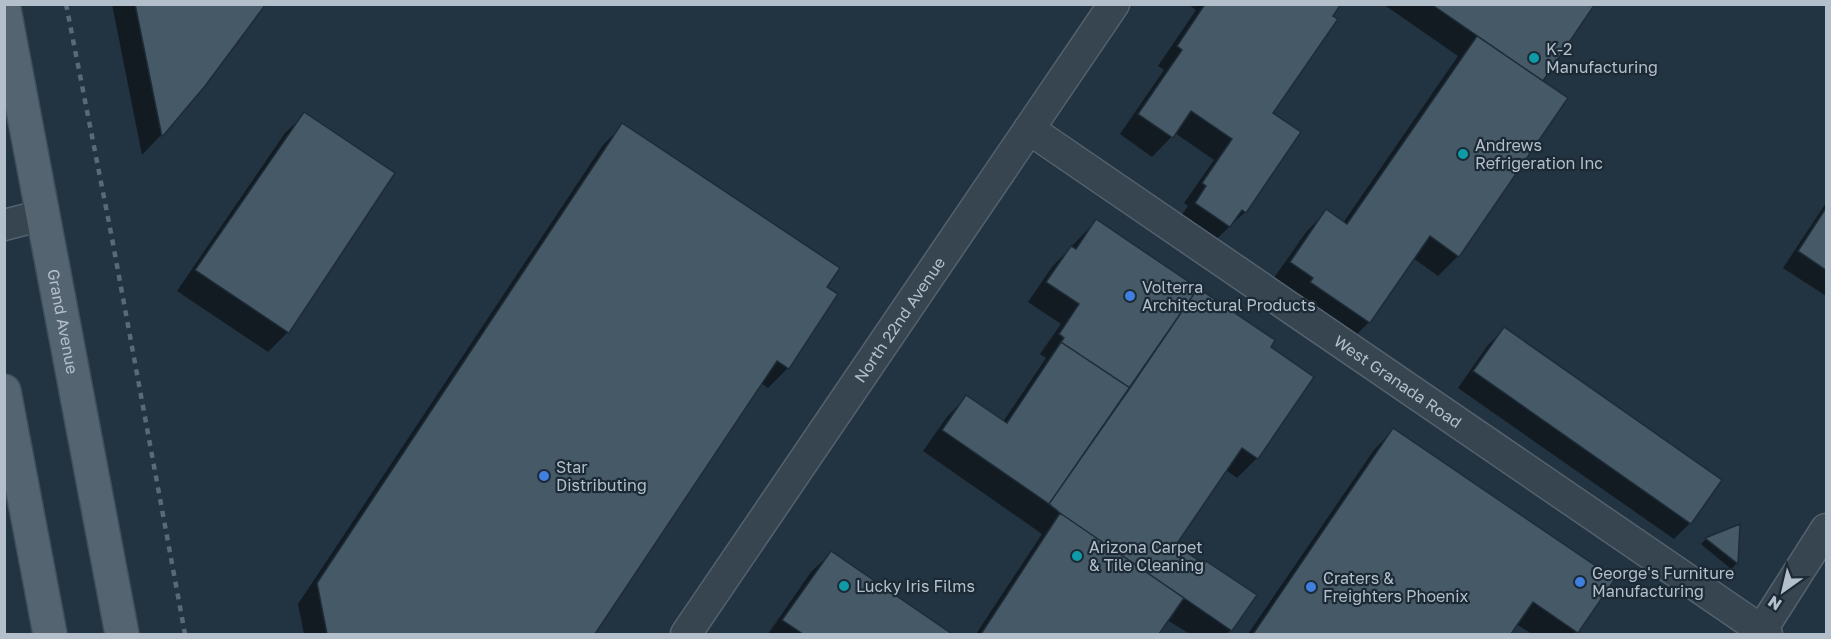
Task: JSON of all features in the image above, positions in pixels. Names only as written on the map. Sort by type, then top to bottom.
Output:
[{"type":"main road","name":"Grand Avenue","points":[[4,9],[122,634]]},
{"type":"main road","points":[[4,391],[50,634]]},
{"type":"street","name":"North 22nd Avenue","points":[[700,630],[1029,129],[1114,4]]},
{"type":"street","name":"West Granada Road","points":[[1029,129],[1762,633]]},
{"type":"street","points":[[4,225],[43,215]]},
{"type":"street","points":[[1762,633],[1827,529]]},
{"type":"building","points":[[135,4],[266,4],[205,86],[162,137]]},
{"type":"building","points":[[1205,4],[1341,4],[1333,16],[1338,19],[1273,113],[1301,132],[1246,213],[1242,210],[1230,227],[1195,203],[1206,186],[1202,183],[1232,139],[1191,111],[1173,138],[1138,114],[1182,50],[1177,46]]},
{"type":"building","name":"K-2 Manufacturing","points":[[1431,4],[1595,4],[1543,81]]},
{"type":"building","name":"Andrews Refrigeration Inc","points":[[1477,36],[1568,98],[1459,257],[1430,236],[1370,323],[1310,282],[1313,278],[1290,262],[1326,209],[1347,224]]},
{"type":"building","points":[[304,112],[395,173],[289,333],[195,270]]},
{"type":"building","name":"Star Distributing","points":[[622,123],[840,268],[827,287],[838,294],[789,369],[777,361],[595,634],[327,634],[317,583]]},
{"type":"building","points":[[1826,208],[1826,270],[1798,251]]},
{"type":"building","name":"Volterra Architectural Products","points":[[1096,219],[1198,288],[1130,388],[1061,342],[1064,338],[1059,334],[1079,304],[1046,282],[1071,246],[1076,249]]},
{"type":"building","points":[[1198,288],[1275,340],[1271,347],[1314,377],[1258,459],[1242,448],[1176,545],[1204,564],[1206,561],[1257,595],[1232,631],[1049,504]]},
{"type":"building","points":[[1504,327],[1722,480],[1691,524],[1473,371]]},
{"type":"building","points":[[1061,342],[1130,388],[1049,504],[942,430],[966,395],[1007,423]]},
{"type":"building","points":[[1393,428],[1615,579],[1578,633],[1533,602],[1511,634],[1253,634]]},
{"type":"building","name":"Arizona Carpet & Tile Cleaning","points":[[1060,513],[1184,598],[1159,634],[981,634]]},
{"type":"building","points":[[1740,524],[1738,564],[1705,538]]},
{"type":"building","name":"Lucky Iris Films","points":[[831,551],[952,634],[803,634],[782,620]]},
{"type":"railway","points":[[66,4],[185,634]]},
{"type":"place","name":"K-2 Manufacturing","points":[[1534,58]]},
{"type":"place","name":"Andrews Refrigeration Inc","points":[[1463,154]]},
{"type":"place","name":"Volterra Architectural Products","points":[[1130,296]]},
{"type":"place","name":"Star Distributing","points":[[544,476]]},
{"type":"place","name":"Arizona Carpet & Tile Cleaning","points":[[1077,556]]},
{"type":"place","name":"George's Furniture Manufacturing","points":[[1580,582]]},
{"type":"place","name":"Lucky Iris Films","points":[[844,586]]},
{"type":"place","name":"Craters & Freighters Phoenix","points":[[1311,587]]}]
